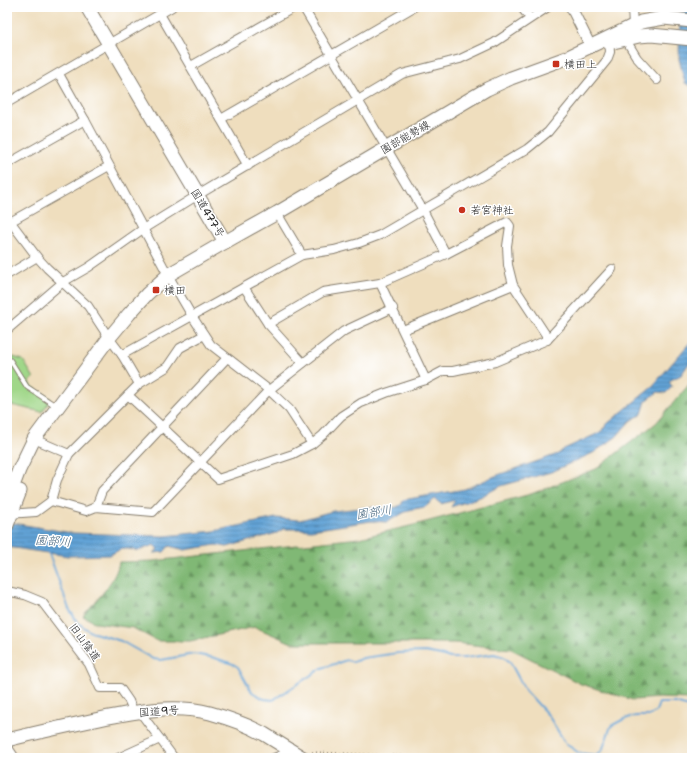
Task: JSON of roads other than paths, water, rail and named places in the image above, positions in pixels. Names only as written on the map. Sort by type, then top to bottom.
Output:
[{"type":"main road","name":"国道477号","points":[[8,515],[37,440],[49,419],[109,338],[147,294],[168,275],[225,242],[87,7]]},
{"type":"main road","name":"園部能勢線","points":[[610,41],[633,26],[651,20],[664,18],[692,21]]},
{"type":"main road","name":"園部能勢線","points":[[225,242],[487,89],[505,80],[566,58],[592,46],[610,41],[626,40],[639,36],[661,35],[692,39]]},
{"type":"main road","name":"国道9号","points":[[7,740],[38,732],[137,712],[188,709],[210,713],[263,733],[303,758]]},
{"type":"street","points":[[7,103],[172,7]]},
{"type":"street","points":[[191,66],[295,7]]},
{"type":"street","points":[[304,7],[423,210],[446,254]]},
{"type":"street","points":[[221,119],[414,7]]},
{"type":"street","points":[[521,7],[530,18]]},
{"type":"street","points":[[8,327],[63,282],[89,267],[143,229],[402,74],[460,59],[494,42],[548,7]]},
{"type":"street","points":[[571,7],[592,46]]},
{"type":"street","points":[[632,7],[633,26]]},
{"type":"street","points":[[160,14],[248,166]]},
{"type":"street","points":[[626,40],[636,58],[657,80]]},
{"type":"street","points":[[122,355],[302,255],[359,244],[380,235],[527,149],[548,132],[607,60],[610,52],[610,41]]},
{"type":"street","points":[[59,74],[168,275],[204,335],[211,345],[268,390],[289,409],[312,444]]},
{"type":"street","points":[[7,164],[85,120]]},
{"type":"street","points":[[109,166],[9,219],[37,257],[88,306],[122,355],[139,384]]},
{"type":"street","points":[[277,213],[302,255]]},
{"type":"street","points":[[268,324],[323,292],[380,283],[446,254],[507,222],[510,226],[507,246],[508,265],[513,284],[546,335],[547,340]]},
{"type":"street","points":[[7,274],[37,257]]},
{"type":"street","points":[[128,395],[218,479],[293,454],[312,444],[341,416],[361,403],[426,380],[443,371],[453,371],[495,362],[547,340],[612,269]]},
{"type":"street","points":[[380,283],[426,380]]},
{"type":"street","points":[[403,330],[513,284]]},
{"type":"street","points":[[244,287],[268,324],[302,363]]},
{"type":"street","points":[[51,501],[86,511],[96,507],[153,512],[268,390],[344,331],[392,308]]},
{"type":"street","points":[[8,515],[36,512],[51,501],[57,480],[69,454],[139,384],[167,367],[180,348],[204,335]]},
{"type":"street","points":[[96,507],[102,491],[227,358]]},
{"type":"street","points":[[37,440],[69,454]]},
{"type":"street","name":"旧山陰道","points":[[7,590],[42,602],[89,664],[100,688],[120,688],[174,758]]},
{"type":"street","points":[[118,758],[160,739]]},
{"type":"street","points":[[7,746],[15,758]]},
{"type":"street","points":[[274,758],[292,751]]},
{"type":"lane","points":[[7,359],[10,360],[27,387],[58,407]]},
{"type":"water","points":[[683,7],[692,7],[692,87],[685,83],[679,59],[680,12]]},
{"type":"water","name":"園部川","points":[[692,340],[692,359],[681,375],[669,381],[672,387],[666,393],[658,392],[646,401],[642,414],[630,421],[616,437],[593,453],[551,472],[501,486],[480,497],[451,507],[455,500],[441,504],[435,499],[425,507],[409,510],[387,522],[371,521],[311,530],[283,529],[277,533],[227,547],[216,545],[185,550],[169,546],[164,552],[154,553],[158,550],[154,545],[138,551],[121,549],[110,555],[68,556],[7,547],[7,522],[72,533],[164,536],[214,531],[276,518],[300,520],[333,511],[372,507],[381,509],[397,507],[402,504],[403,500],[465,489],[495,476],[558,454],[564,449],[601,432],[607,424],[651,388]]},
{"type":"waterway","name":"園部川","points":[[48,551],[69,609],[78,623],[91,632],[121,641],[153,659],[161,660],[194,654],[215,658],[233,664],[238,667],[252,692],[264,699],[273,700],[322,668],[347,660],[353,662],[363,658],[398,653],[425,652],[450,658],[465,658],[494,654],[504,657],[510,662],[525,690],[548,715],[566,744],[579,753],[595,755],[602,751],[611,726],[624,719],[636,716],[649,716],[656,711],[659,703],[675,703],[692,708]]},
{"type":"place","name":"横田上","points":[[556,64]]},
{"type":"place","name":"若宮神社","points":[[462,210]]},
{"type":"place","name":"横田","points":[[156,290]]}]
